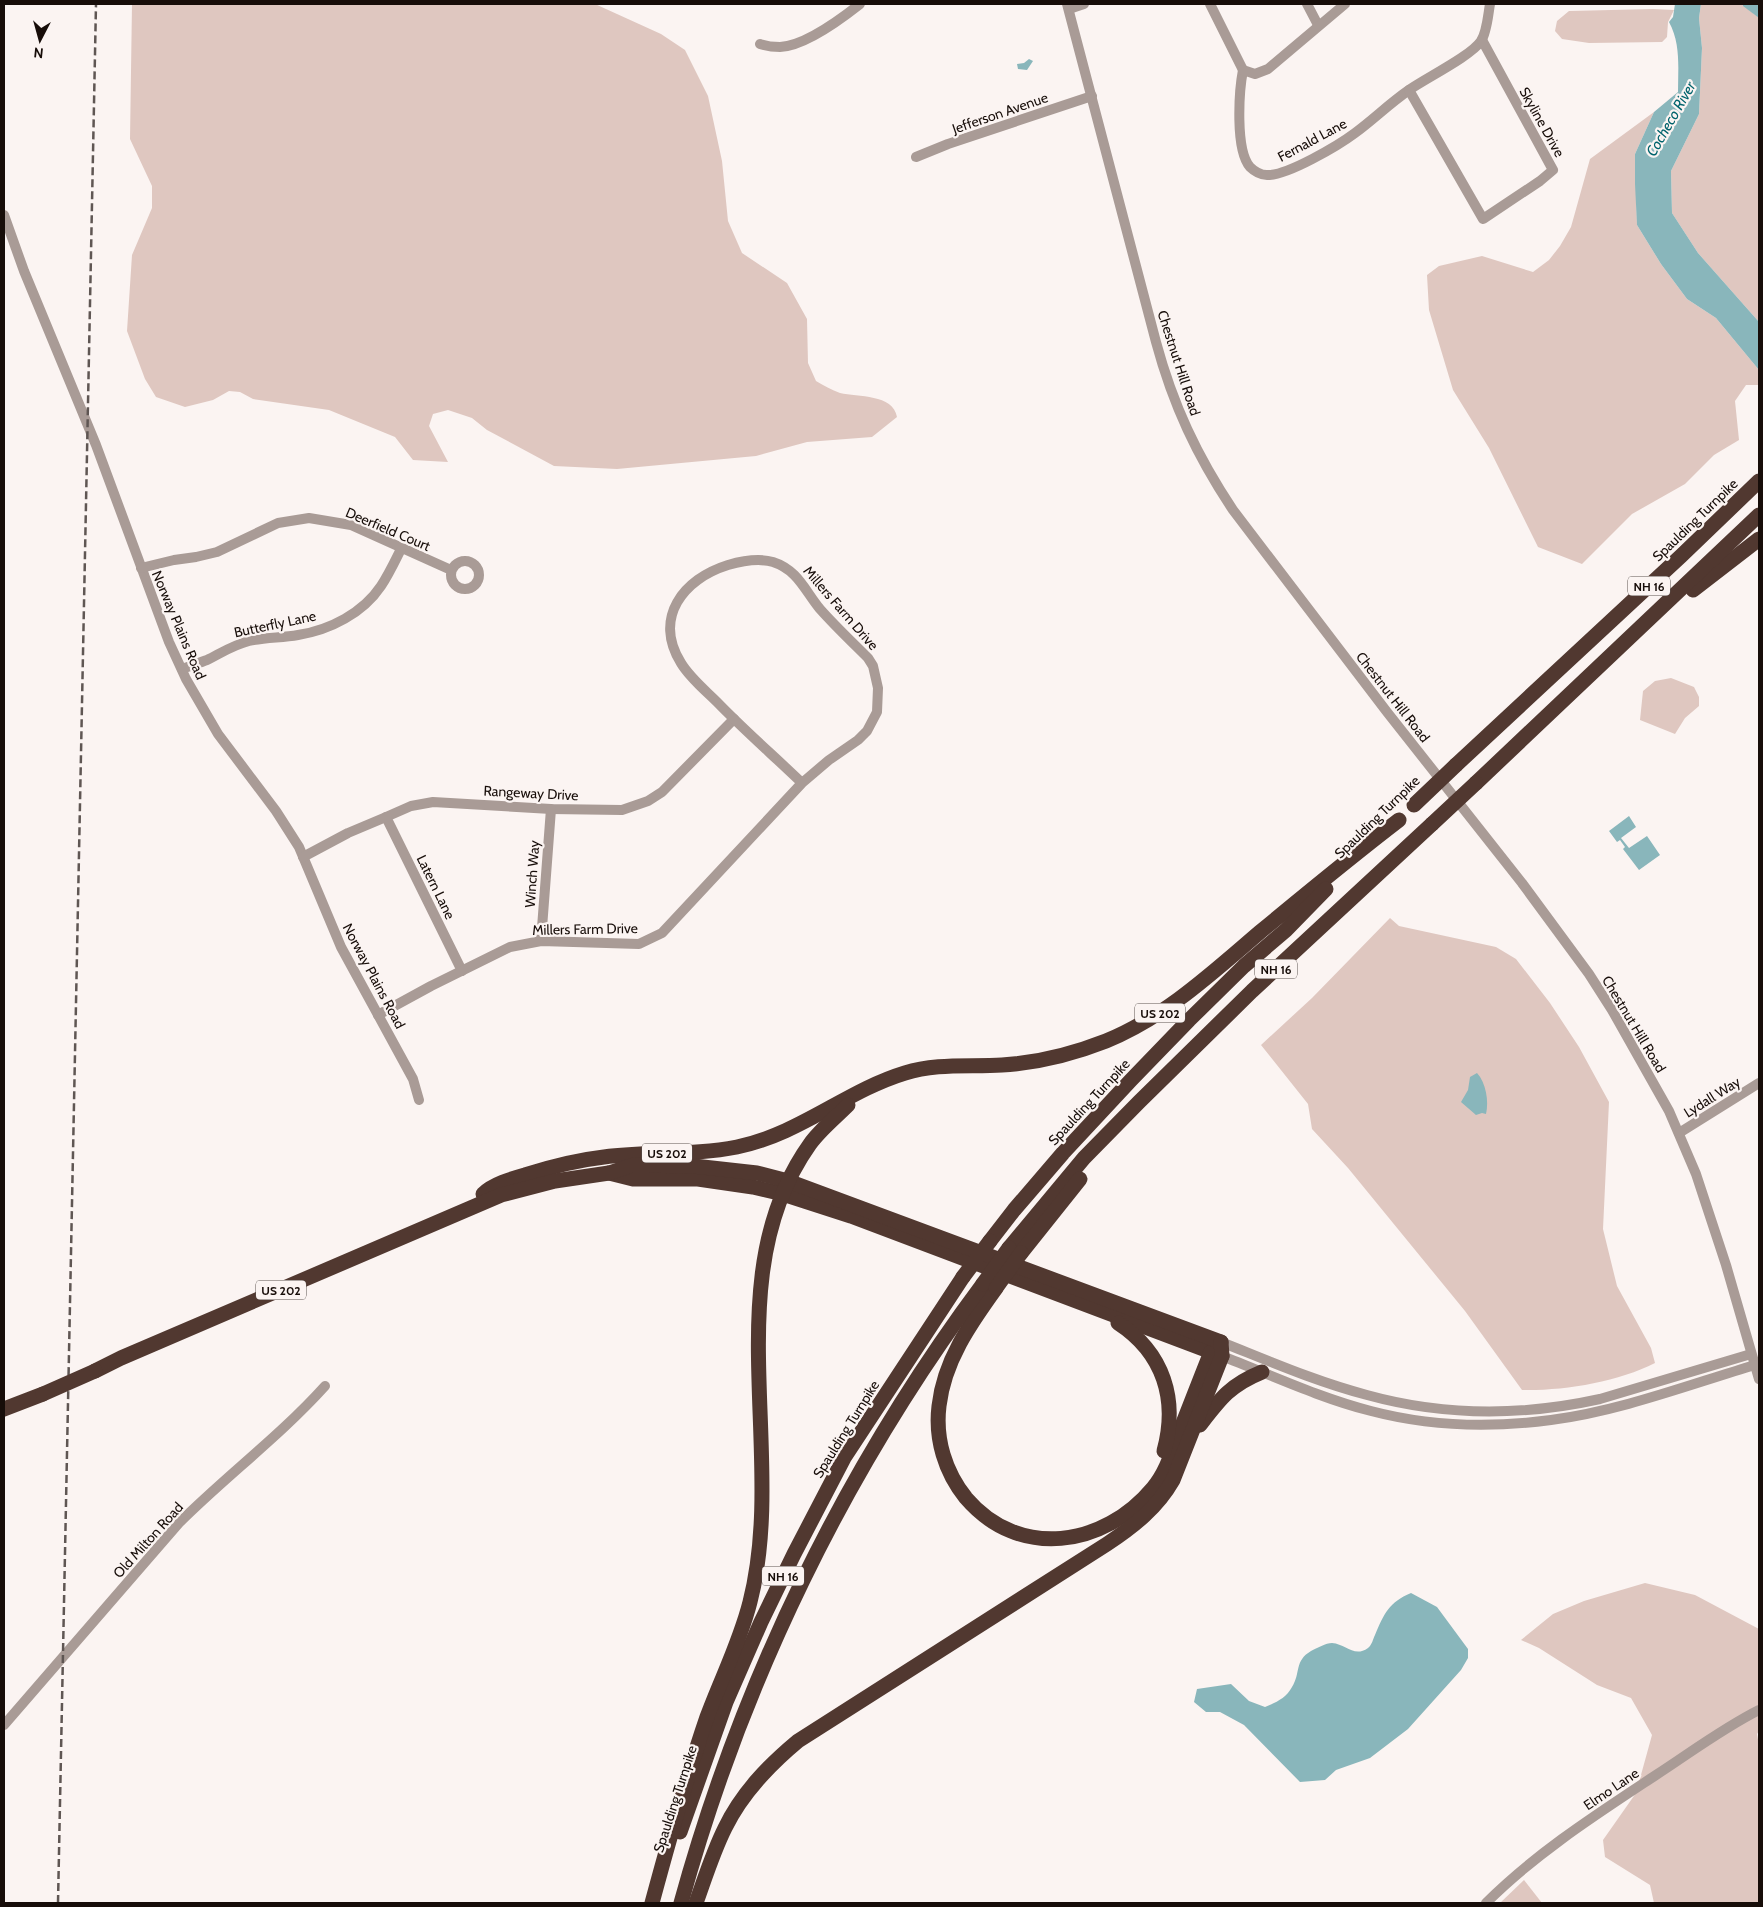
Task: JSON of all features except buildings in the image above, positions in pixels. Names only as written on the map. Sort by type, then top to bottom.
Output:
[{"type":"highway","name":"Spaulding Turnpike","points":[[660,1903],[685,1818],[726,1702],[778,1587],[844,1458],[963,1277],[990,1241],[1063,1153],[1189,1020],[1244,966],[1286,930],[1318,896],[1456,765],[1759,481]]},
{"type":"highway","name":"NH 16","points":[[681,1903],[698,1844],[728,1755],[755,1687],[798,1591],[842,1505],[904,1398],[934,1352],[989,1286],[1084,1158],[1252,991],[1554,710],[1759,515]]},
{"type":"highway","points":[[1614,651],[1759,538]]},
{"type":"highway","name":"US 202","points":[[468,1209],[488,1190],[515,1178],[571,1163],[605,1156],[717,1151],[758,1142],[807,1122],[866,1089],[906,1072],[929,1068],[1004,1065],[1047,1058],[1078,1050],[1124,1033],[1166,1010],[1219,968],[1333,871],[1399,820]]},
{"type":"highway","points":[[652,1903],[679,1802],[708,1716],[744,1624],[756,1576],[762,1527],[761,1281],[774,1214],[786,1187],[810,1143],[866,1089]]},
{"type":"highway","name":"US 202","points":[[4,1408],[95,1372],[121,1358],[501,1195],[555,1181],[609,1173],[633,1178],[698,1179],[753,1187],[786,1187],[851,1216],[1073,1300],[1131,1332],[1151,1353],[1163,1376],[1169,1403],[1169,1428],[1162,1458],[1156,1474],[1139,1502]]},
{"type":"highway","points":[[786,1187],[1218,1350]]},
{"type":"highway","points":[[989,1286],[950,1365],[940,1397],[938,1432],[946,1466],[956,1485],[972,1504],[997,1524],[1015,1532],[1044,1539],[1076,1537],[1112,1524],[1139,1502],[1154,1487],[1168,1463],[1218,1350]]},
{"type":"highway","points":[[1073,1300],[1218,1350]]},
{"type":"highway","points":[[1183,1454],[1218,1350]]},
{"type":"highway","points":[[696,1903],[725,1828],[740,1801],[751,1786],[779,1757],[798,1741],[1135,1526],[1153,1508],[1166,1491],[1198,1427],[1226,1394],[1246,1379],[1262,1372]]},
{"type":"street","points":[[760,44],[781,47],[797,44],[834,23],[860,4]]},
{"type":"street","points":[[1068,6],[1084,4]]},
{"type":"street","points":[[1210,4],[1243,70],[1255,74],[1268,69],[1345,4]]},
{"type":"street","points":[[1307,4],[1318,25]]},
{"type":"street","points":[[1482,40],[1490,4]]},
{"type":"street","name":"Chestnut Hill Road","points":[[1068,6],[1162,366],[1180,417],[1201,460],[1233,510],[1283,578],[1522,883],[1589,974],[1642,1062],[1679,1133],[1696,1174],[1726,1265],[1759,1380]]},
{"type":"street","name":"Fernald Lane","points":[[1243,70],[1239,104],[1245,160],[1250,167],[1266,175],[1285,171],[1344,141],[1409,90],[1471,50],[1482,40]]},
{"type":"street","name":"Skyline Drive","points":[[1409,90],[1483,219],[1540,181],[1553,170],[1482,40]]},
{"type":"street","name":"Jefferson Avenue","points":[[916,157],[1092,96]]},
{"type":"street","name":"Norway Plains Road","points":[[4,215],[28,280],[96,445],[168,642],[206,716],[288,829],[303,857],[341,947],[413,1079],[419,1100]]},
{"type":"street","name":"Deerfield Court","points":[[141,568],[217,552],[267,527],[300,519],[319,519],[346,524],[451,570]]},
{"type":"street","name":"Butterfly Lane","points":[[182,669],[247,641],[305,634],[321,630],[341,621],[359,609],[375,594],[401,549]]},
{"type":"street","name":"Millers Farm Drive","points":[[378,1015],[510,947],[541,941],[639,944],[662,933],[802,783],[829,760],[858,740],[868,730],[877,712],[878,688],[873,666],[868,658],[819,607],[802,581],[773,562],[754,560],[718,568],[688,587],[674,606],[670,627],[673,644],[681,662],[694,679],[802,783]]},
{"type":"street","name":"Rangeway Drive","points":[[303,857],[348,833],[411,806],[433,802],[551,809],[622,810],[648,801],[662,792],[734,719]]},
{"type":"street","name":"Winch Way","points":[[541,941],[551,809]]},
{"type":"street","name":"Latern Lane","points":[[386,817],[462,971]]},
{"type":"street","name":"Lydall Way","points":[[1679,1133],[1759,1083]]},
{"type":"street","points":[[1218,1350],[1310,1376],[1367,1395],[1418,1407],[1481,1412],[1543,1409],[1577,1404],[1600,1399],[1751,1354]]},
{"type":"street","points":[[1218,1350],[1262,1372],[1333,1399],[1372,1411],[1413,1419],[1491,1425],[1551,1420],[1600,1411],[1755,1365]]},
{"type":"street","name":"Old Milton Road","points":[[4,1724],[180,1523],[211,1492],[285,1428],[325,1386]]},
{"type":"street","name":"Elmo Lane","points":[[1486,1903],[1531,1862],[1568,1835],[1697,1748],[1743,1718],[1759,1710]]},
{"type":"shaded area","points":[[132,4],[595,4],[661,34],[685,50],[708,96],[722,161],[728,221],[742,253],[787,283],[807,319],[808,363],[816,381],[840,393],[882,400],[889,404],[897,417],[872,437],[807,442],[756,456],[617,469],[554,466],[487,430],[472,418],[448,410],[433,414],[429,426],[448,462],[413,460],[395,437],[329,410],[253,399],[240,392],[229,391],[213,400],[185,407],[156,397],[145,379],[127,331],[132,255],[152,208],[152,186],[130,139]]},
{"type":"shaded area","points":[[1701,4],[1742,4],[1759,18],[1759,322],[1698,253],[1672,213],[1671,171],[1699,114],[1702,48],[1699,18]]},
{"type":"shaded area","points":[[1674,10],[1668,22],[1667,37],[1662,42],[1589,43],[1562,39],[1555,31],[1557,21],[1569,11]]},
{"type":"shaded area","points":[[1654,112],[1635,154],[1637,225],[1661,264],[1687,299],[1716,318],[1759,370],[1759,385],[1746,385],[1735,401],[1739,440],[1714,455],[1685,484],[1632,514],[1582,564],[1538,547],[1489,448],[1453,390],[1429,310],[1427,275],[1439,266],[1482,256],[1533,272],[1549,260],[1571,227],[1590,159]]},
{"type":"shaded area","points":[[1671,678],[1694,687],[1699,697],[1699,706],[1685,718],[1675,734],[1640,720],[1643,691],[1655,681]]},
{"type":"shaded area","points":[[1390,918],[1399,926],[1496,947],[1516,959],[1550,1003],[1579,1047],[1609,1102],[1603,1229],[1617,1286],[1651,1348],[1655,1363],[1640,1370],[1590,1384],[1555,1389],[1522,1390],[1465,1311],[1348,1168],[1312,1129],[1308,1104],[1261,1045],[1312,998]]},
{"type":"shaded area","points":[[1645,1583],[1695,1595],[1759,1629],[1759,1731],[1757,1734],[1759,1745],[1759,1903],[1654,1903],[1650,1885],[1605,1857],[1603,1840],[1636,1793],[1652,1735],[1631,1698],[1597,1685],[1539,1648],[1521,1640],[1553,1614],[1584,1601]]},
{"type":"shaded area","points":[[1524,1880],[1542,1903],[1500,1903]]},
{"type":"water","name":"Cocheco River","points":[[1675,4],[1701,4],[1699,18],[1702,48],[1699,114],[1671,171],[1672,213],[1698,253],[1759,322],[1759,370],[1716,318],[1687,299],[1661,264],[1637,225],[1635,154],[1654,112],[1678,92],[1677,47],[1669,22],[1673,17]]},
{"type":"water","points":[[1743,4],[1759,4],[1759,18],[1743,6]]},
{"type":"water","points":[[1029,59],[1033,61],[1027,70],[1018,69],[1017,64],[1024,63]]},
{"type":"water","points":[[1629,816],[1636,827],[1621,838],[1629,848],[1647,836],[1660,855],[1639,870],[1623,849],[1625,847],[1620,840],[1617,842],[1609,831]]},
{"type":"water","points":[[1477,1073],[1485,1087],[1487,1104],[1486,1114],[1476,1115],[1461,1102],[1468,1090],[1470,1077]]},
{"type":"water","points":[[1411,1593],[1437,1607],[1468,1649],[1468,1658],[1461,1670],[1408,1729],[1370,1758],[1336,1770],[1325,1780],[1300,1782],[1244,1725],[1220,1712],[1206,1712],[1194,1702],[1197,1689],[1231,1684],[1249,1701],[1265,1707],[1273,1703],[1290,1691],[1295,1682],[1302,1659],[1311,1651],[1332,1643],[1354,1651],[1363,1651],[1371,1644],[1381,1621],[1392,1605],[1397,1600]]},
{"type":"railway","points":[[58,1903],[96,4]]}]
